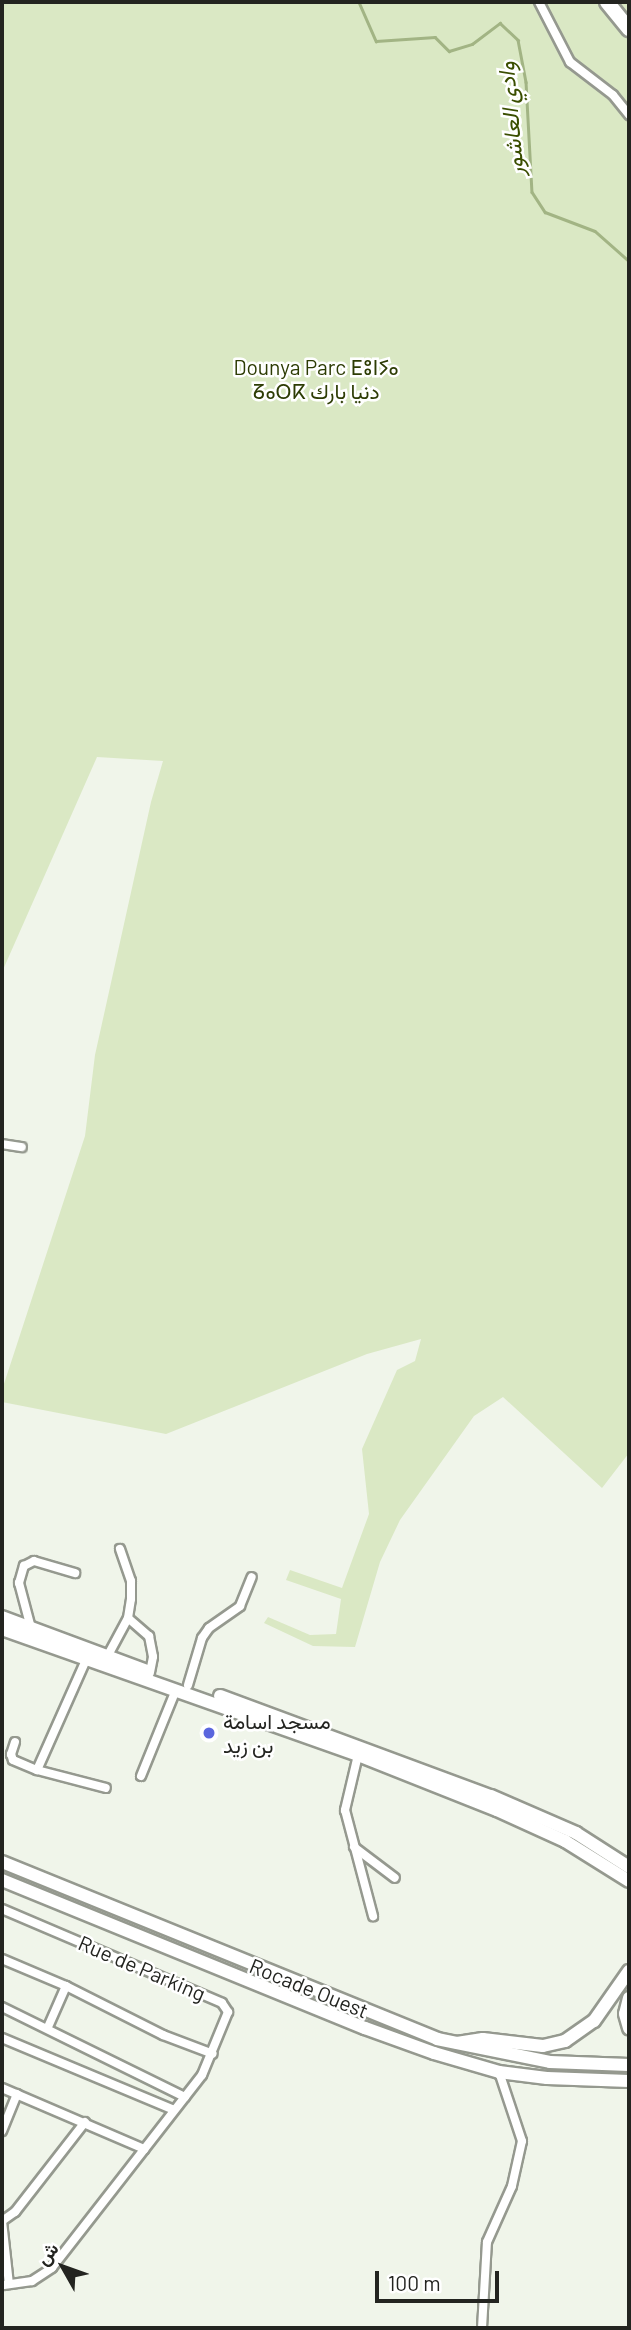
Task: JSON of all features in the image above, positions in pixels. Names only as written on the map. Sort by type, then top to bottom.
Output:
[{"type":"highway","points":[[607,2],[629,29]]},
{"type":"main road","points":[[2,1617],[182,1687],[491,1796],[576,1833],[629,1867]]},
{"type":"main road","points":[[2,1629],[86,1660],[182,1687]]},
{"type":"main road","points":[[207,1696],[497,1810],[565,1841],[629,1881]]},
{"type":"main road","name":"Rocade Ouest","points":[[2,1862],[376,2016],[454,2044],[550,2062],[629,2065]]},
{"type":"main road","name":"Rocade Ouest","points":[[2,1880],[378,2033],[499,2072],[628,2082]]},
{"type":"main road","points":[[454,2044],[483,2039],[542,2046],[565,2041],[594,2021],[629,1971]]},
{"type":"main road","points":[[629,1997],[625,2014],[629,2028]]},
{"type":"street","points":[[539,2],[570,62],[614,95],[629,115]]},
{"type":"street","points":[[2,1144],[22,1147]]},
{"type":"street","points":[[107,1657],[128,1618],[131,1581],[120,1549]]},
{"type":"street","points":[[31,1628],[19,1583],[24,1566],[34,1561],[75,1573]]},
{"type":"street","points":[[141,1776],[202,1638],[209,1628],[240,1606],[252,1577]]},
{"type":"street","points":[[128,1618],[149,1636],[153,1657],[150,1673]]},
{"type":"street","points":[[37,1770],[86,1660]]},
{"type":"street","points":[[15,1742],[12,1759],[37,1770],[106,1788]]},
{"type":"street","points":[[358,1755],[345,1810],[373,1916]]},
{"type":"street","points":[[354,1847],[395,1878]]},
{"type":"street","name":"Rue de Parking","points":[[2,1909],[222,2003],[228,2014],[202,2075],[52,2268],[37,2279],[5,2285]]},
{"type":"street","points":[[2,1959],[66,1986],[163,2035],[213,2054]]},
{"type":"street","points":[[48,2027],[66,1986]]},
{"type":"street","points":[[2,2007],[48,2027],[185,2097]]},
{"type":"street","points":[[2,2038],[174,2110]]},
{"type":"street","points":[[482,2328],[486,2242],[512,2186],[522,2141],[499,2072]]},
{"type":"street","points":[[2,2088],[144,2150]]},
{"type":"street","points":[[2,2131],[17,2094]]},
{"type":"street","points":[[5,2285],[2,2221],[15,2212],[85,2122]]},
{"type":"green space","name":"Dounya Parc ⴹⵓⵏⵢⴰ ⵒⴰⵔⴽ دنيا بارك","points":[[2,2],[629,2],[629,1453],[602,1488],[503,1397],[474,1416],[400,1520],[380,1562],[355,1647],[313,1646],[264,1623],[268,1617],[310,1635],[336,1634],[341,1599],[286,1580],[290,1570],[342,1588],[369,1514],[362,1449],[397,1370],[415,1361],[421,1339],[367,1354],[166,1434],[2,1402],[2,1390],[85,1136],[95,1055],[151,802],[163,761],[97,757],[2,972]]},
{"type":"waterway","name":"وادي العاشور","points":[[359,2],[376,41],[435,37],[449,51],[472,44],[500,23],[518,40],[526,82],[532,192],[545,212],[595,231],[629,261]]},
{"type":"place","name":"مسجد اسامة بن زيد","points":[[209,1733]]}]
